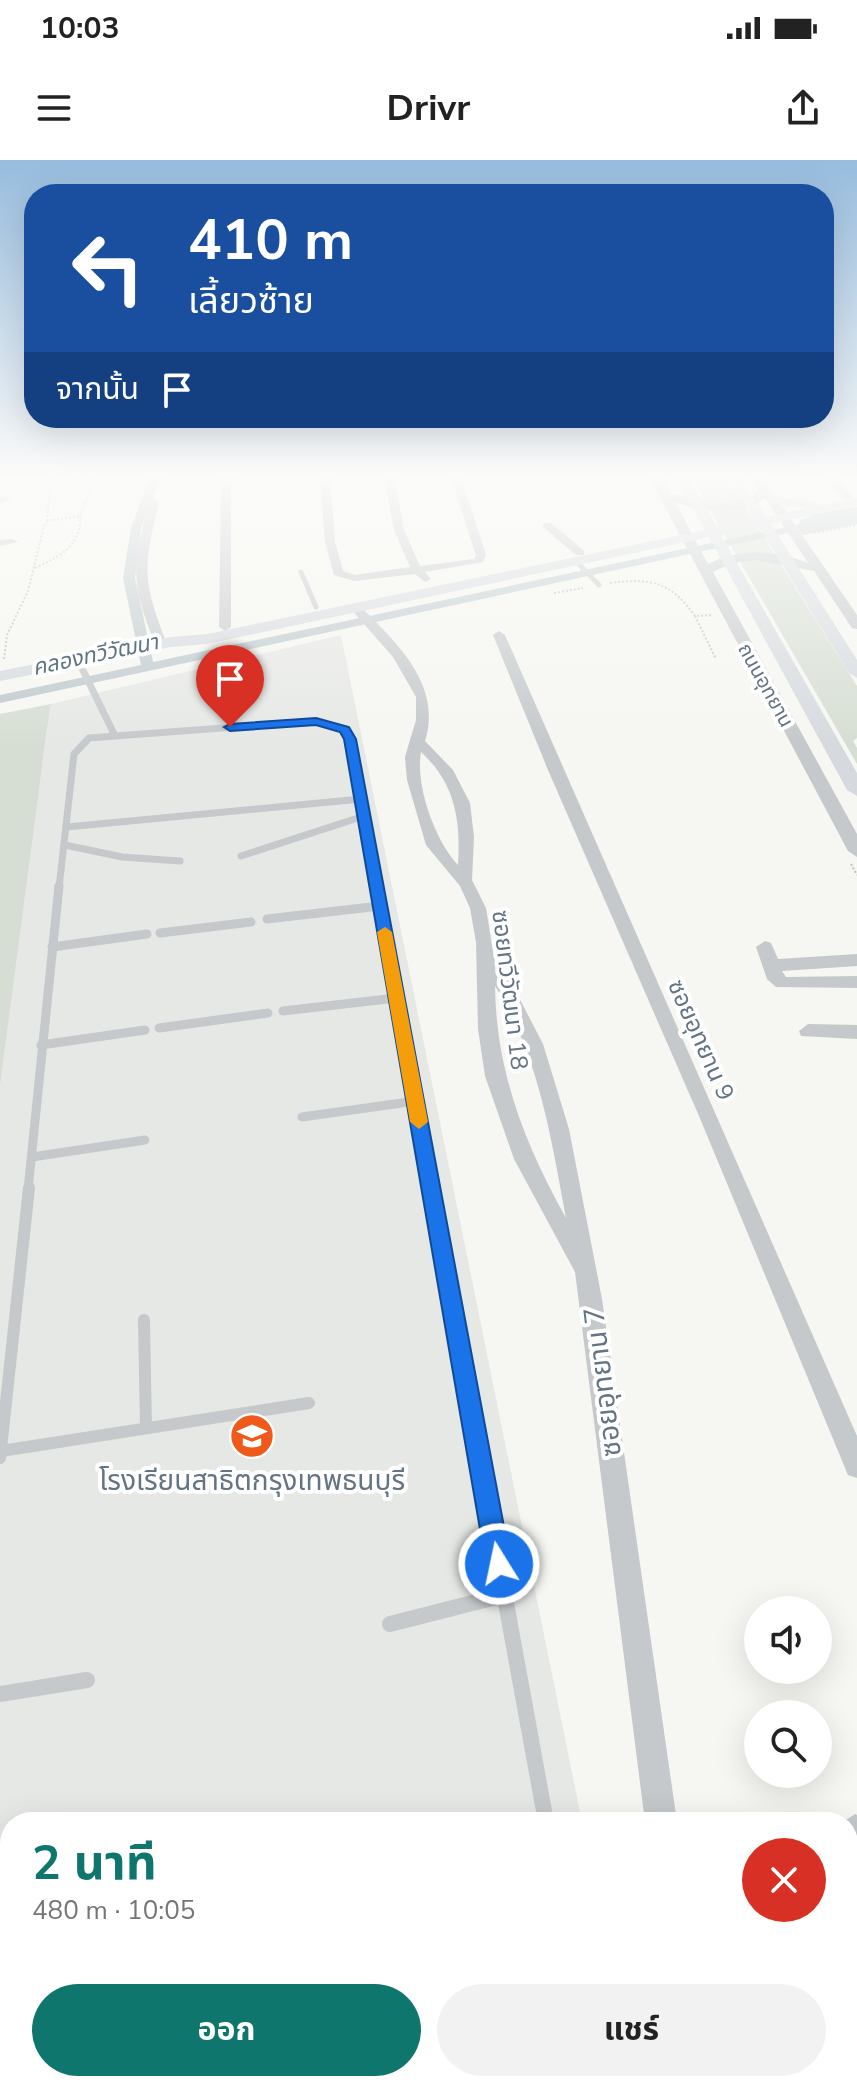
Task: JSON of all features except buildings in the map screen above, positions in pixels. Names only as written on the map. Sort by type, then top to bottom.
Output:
[{"type":"main road","points":[[4,675],[80,666],[225,627],[316,607],[430,583],[545,565]]},
{"type":"main road","points":[[154,645],[207,639],[358,610],[555,565]]},
{"type":"main road","name":"ถนนอุทยาน","points":[[731,565],[857,790]]},
{"type":"main road","points":[[789,565],[857,673]]},
{"type":"street","points":[[143,565],[142,594],[154,645]]},
{"type":"street","points":[[225,565],[225,627]]},
{"type":"street","points":[[336,565],[338,573],[354,578],[457,565]]},
{"type":"street","points":[[415,565],[430,583]]},
{"type":"street","name":"ถนนอุทยาน","points":[[702,565],[857,851]]},
{"type":"street","points":[[703,568],[711,565]]},
{"type":"street","points":[[801,565],[822,575]]},
{"type":"street","points":[[817,565],[857,625]]},
{"type":"street","name":"ซอยทวีวัฒนา 18","points":[[358,610],[385,640],[422,694],[424,710],[419,743],[413,752],[415,784],[431,839],[439,854],[465,878],[478,908],[486,959],[483,988],[486,1024],[503,1105],[527,1166],[590,1281]]},
{"type":"street","name":"ซอยอุทยาน 9","points":[[499,635],[555,770],[709,1116],[857,1466]]},
{"type":"street","name":"ซอยทวีวัฒนา 18","points":[[419,743],[438,757],[453,780],[463,806],[468,836],[465,878]]},
{"type":"street","points":[[765,947],[776,979],[782,983],[857,982]]},
{"type":"street","name":"ซอยอุทยาน 7","points":[[486,959],[519,1010],[543,1061],[552,1093],[590,1281],[630,1617],[659,1812]]},
{"type":"street","points":[[772,968],[781,964],[857,960]]},
{"type":"street","points":[[808,1031],[857,1032]]},
{"type":"lane","points":[[582,565],[597,583]]},
{"type":"lane","points":[[301,572],[316,607]]},
{"type":"lane","points":[[80,666],[115,736]]},
{"type":"lane","points":[[0,1458],[74,754],[89,738],[316,721],[333,724],[345,730],[350,739],[544,1812]]},
{"type":"lane","points":[[67,827],[361,799]]},
{"type":"lane","points":[[241,856],[364,816]]},
{"type":"lane","points":[[65,845],[122,857],[180,861]]},
{"type":"lane","points":[[267,919],[380,906]]},
{"type":"lane","points":[[160,933],[251,922]]},
{"type":"lane","points":[[52,947],[147,934]]},
{"type":"lane","points":[[283,1011],[396,998]]},
{"type":"lane","points":[[159,1028],[268,1013]]},
{"type":"lane","points":[[41,1045],[145,1030]]},
{"type":"lane","points":[[302,1117],[416,1101]]},
{"type":"lane","points":[[32,1157],[145,1140]]},
{"type":"lane","points":[[144,1320],[146,1428]]},
{"type":"lane","points":[[1,1451],[309,1403]]},
{"type":"lane","points":[[390,1624],[504,1595]]},
{"type":"lane","points":[[0,1694],[87,1680]]},
{"type":"path","points":[[4,675],[2,651],[7,630],[24,601],[35,568],[41,565]]},
{"type":"path","points":[[554,593],[597,583],[658,582],[683,598],[716,659]]},
{"type":"path","points":[[695,616],[728,615]]},
{"type":"shaded area","points":[[742,565],[781,565],[857,686],[857,738],[853,741],[857,748],[857,764]]},
{"type":"shaded area","name":"โรงเรียนสาธิตกรุงเทพธนบุรี","points":[[341,635],[580,1812],[0,1812],[0,1050],[51,704]]},
{"type":"shaded area","points":[[51,704],[46,736],[0,1085],[0,714]]},
{"type":"waterway","points":[[131,565],[129,578],[148,667]]},
{"type":"waterway","name":"คลองทวีวัฒนา","points":[[0,699],[623,565]]},
{"type":"slow traffic","points":[[385,932],[419,1122]]},
{"type":"place","name":"โรงเรียนสาธิตกรุงเทพธนบุรี","points":[[252,1436]]},
{"type":"route","points":[[230,727],[316,721],[345,730],[350,739],[499,1564]]}]
